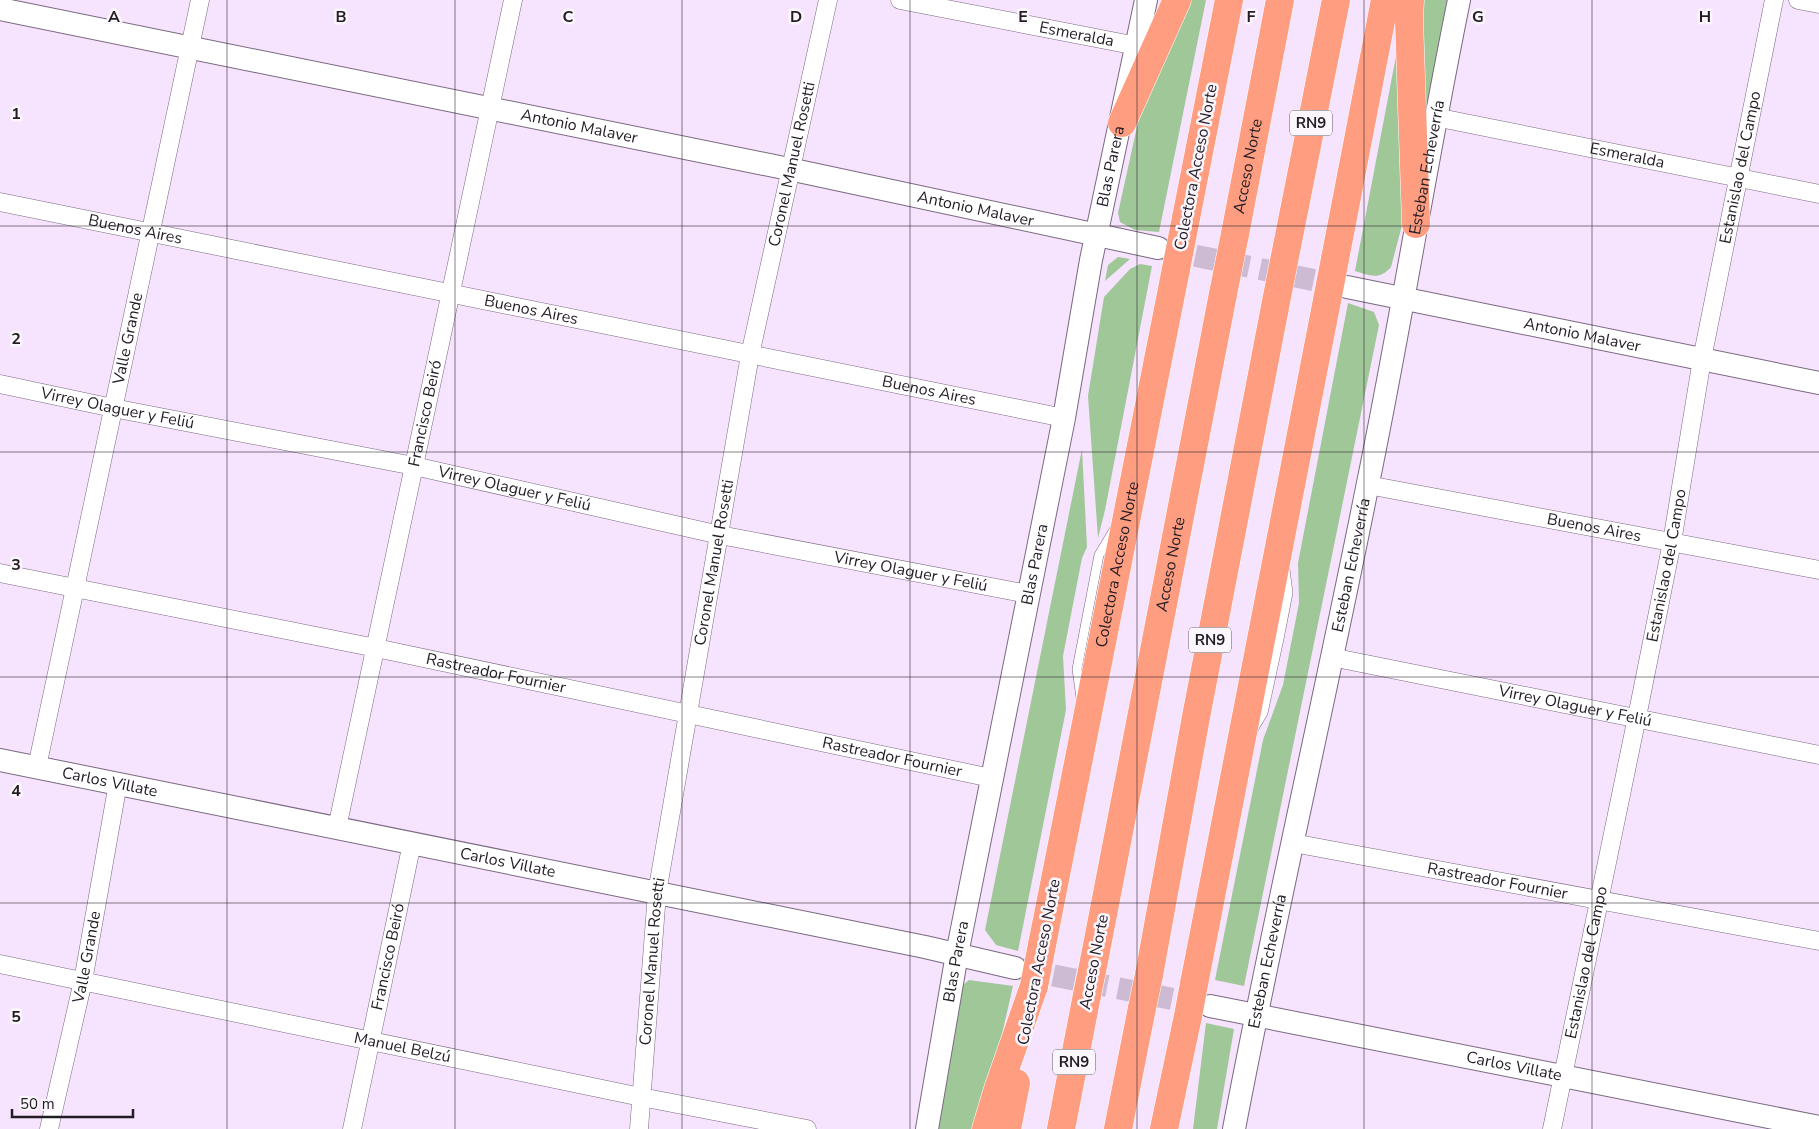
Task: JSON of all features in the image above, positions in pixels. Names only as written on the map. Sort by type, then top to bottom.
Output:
[{"type":"highway","points":[[1122,123],[1177,0]]},
{"type":"highway","name":"Colectora Acceso Norte","points":[[1007,1129],[1229,0]]},
{"type":"highway","name":"Acceso Norte","points":[[1061,1129],[1280,0]]},
{"type":"highway","name":"RN9","points":[[1118,1129],[1149,975],[1196,717],[1275,307],[1336,0]]},
{"type":"highway","points":[[1180,1129],[1195,1014],[1194,984],[1386,0]]},
{"type":"highway","points":[[1410,0],[1409,19],[1416,224]]},
{"type":"highway","points":[[986,1129],[1034,986]]},
{"type":"highway","points":[[1164,1129],[1195,1014]]},
{"type":"street","name":"Valle Grande","points":[[37,767],[200,0]]},
{"type":"street","name":"Francisco Beiró","points":[[337,828],[513,0]]},
{"type":"street","name":"Coronel Manuel Rosetti","points":[[639,1129],[657,893],[750,355],[789,169],[828,0]]},
{"type":"street","name":"Esmeralda","points":[[900,0],[1137,46]]},
{"type":"street","name":"Blas Parera","points":[[927,1129],[991,778],[1064,418],[1096,236],[1122,123],[1146,0]]},
{"type":"street","name":"Esteban Echeverría","points":[[1234,1129],[1368,485],[1435,116],[1459,0]]},
{"type":"street","name":"Estanislao del Campo","points":[[1552,1129],[1672,542],[1702,359],[1774,0]]},
{"type":"street","points":[[1798,0],[1819,4]]},
{"type":"street","name":"Antonio Malaver","points":[[0,9],[789,169],[1158,248]]},
{"type":"street","name":"Esmeralda","points":[[1435,116],[1819,194]]},
{"type":"street","name":"Buenos Aires","points":[[0,202],[1064,418]]},
{"type":"street","name":"Antonio Malaver","points":[[1346,287],[1819,383]]},
{"type":"street","name":"Virrey Olaguer y Feliú","points":[[0,384],[113,408],[414,466],[720,535],[1028,594]]},
{"type":"street","name":"Buenos Aires","points":[[1368,485],[1819,570]]},
{"type":"street","name":"Rastreador Fournier","points":[[0,573],[376,648],[991,778]]},
{"type":"street","name":"Virrey Olaguer y Feliú","points":[[1331,657],[1819,755]]},
{"type":"street","name":"Carlos Villate","points":[[0,760],[958,954],[1015,968]]},
{"type":"street","name":"Valle Grande","points":[[49,1129],[83,981],[118,784]]},
{"type":"street","name":"Francisco Beiró","points":[[352,1129],[412,843]]},
{"type":"street","name":"Rastreador Fournier","points":[[1292,843],[1819,942]]},
{"type":"street","name":"Manuel Belzú","points":[[0,964],[371,1039],[641,1097],[807,1129]]},
{"type":"street","name":"Carlos Villate","points":[[1195,1014],[1256,1016],[1819,1126]]},
{"type":"green space","points":[[1185,0],[1206,0],[1159,232],[1135,230],[1120,222],[1118,213],[1143,100]]},
{"type":"green space","points":[[1422,0],[1450,0],[1426,121]]},
{"type":"green space","points":[[1401,30],[1406,210],[1391,267],[1383,274],[1374,276],[1355,271]]},
{"type":"green space","points":[[1118,257],[1130,259],[1105,281],[1108,265]]},
{"type":"green space","points":[[1140,264],[1152,266],[1098,538],[1088,396],[1104,297],[1130,269]]},
{"type":"green space","points":[[1348,303],[1374,312],[1379,325],[1244,986],[1215,980],[1263,740],[1283,685],[1299,603],[1298,563]]},
{"type":"green space","points":[[1082,449],[1087,547],[1082,558],[1063,656],[1066,710],[1018,951],[996,945],[985,930]]},
{"type":"green space","points":[[969,980],[1013,986],[976,1129],[938,1129],[963,985]]},
{"type":"green space","points":[[1206,1023],[1234,1029],[1217,1129],[1193,1129]]},
{"type":"tunnel","points":[[1163,249],[1347,287]]},
{"type":"tunnel","points":[[1021,969],[1208,1006]]}]
